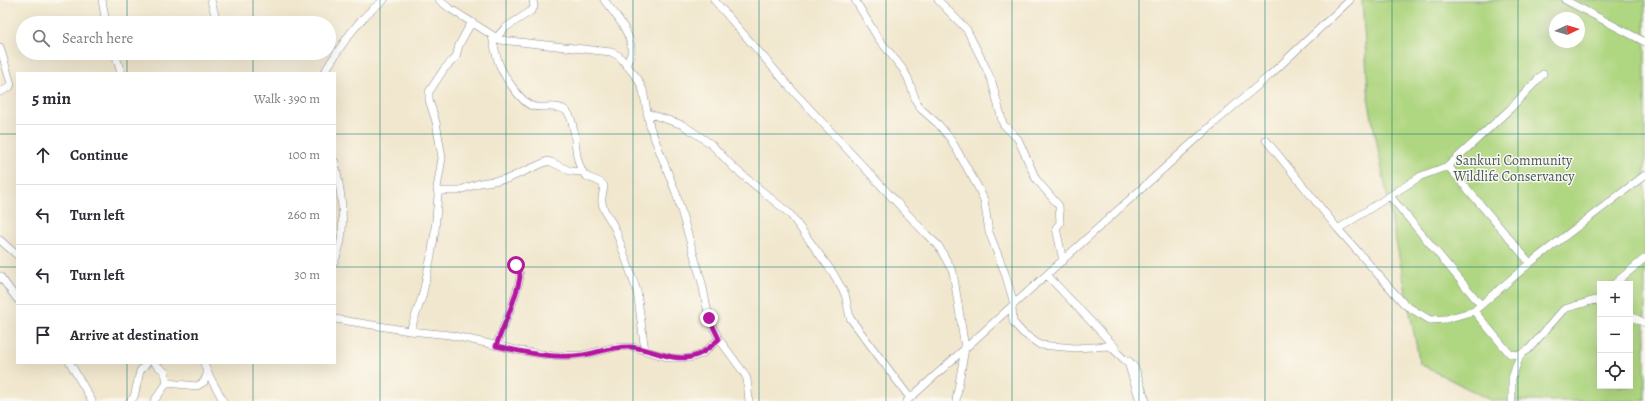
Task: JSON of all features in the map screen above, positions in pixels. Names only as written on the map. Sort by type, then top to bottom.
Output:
[{"type":"street","points":[[102,0],[105,16]]},
{"type":"street","points":[[211,0],[215,16]]},
{"type":"street","points":[[336,55],[352,31],[374,8],[384,0]]},
{"type":"street","points":[[439,0],[471,23],[494,37],[506,41],[611,52],[619,56],[626,64],[640,85],[650,127],[680,208],[702,283],[709,318],[719,339],[747,379],[749,401]]},
{"type":"street","points":[[494,37],[531,11],[534,7],[533,0]]},
{"type":"street","points":[[604,0],[628,36],[631,44],[631,54],[626,64]]},
{"type":"street","points":[[714,0],[799,98],[926,236],[938,245],[953,272],[965,348],[956,401]]},
{"type":"street","points":[[855,0],[878,38],[902,68],[908,78],[916,101],[921,109],[938,124],[950,138],[979,188],[984,200],[989,232],[1005,273],[1013,306],[1013,322],[1023,333],[1040,345],[1075,348],[1110,346],[1128,363],[1140,401]]},
{"type":"street","points":[[938,0],[967,30],[992,82],[1003,124],[1018,139],[1036,179],[1059,206],[1060,223],[1056,228],[1062,261]]},
{"type":"street","points":[[647,113],[682,125],[711,144],[734,168],[790,214],[833,273],[845,294],[850,318],[908,400],[1276,70],[1350,0]]},
{"type":"street","points":[[1565,0],[1645,42]]},
{"type":"street","points":[[410,330],[428,273],[435,231],[437,188],[441,167],[442,150],[429,100],[429,92],[444,69],[456,57],[459,45],[471,23]]},
{"type":"street","points":[[494,37],[499,65],[506,77],[526,103],[538,107],[560,108],[569,114],[572,123],[578,160],[583,172],[586,176],[598,180],[604,186],[602,196],[604,211],[613,223],[616,230],[637,291],[645,351]]},
{"type":"street","points":[[0,47],[11,84],[10,88],[0,92]]},
{"type":"street","points":[[117,60],[121,72]]},
{"type":"street","points":[[325,72],[333,60]]},
{"type":"street","points":[[1338,229],[1421,176],[1448,166],[1510,109],[1543,74]]},
{"type":"street","points":[[1266,140],[1338,229],[1405,305],[1430,320],[1446,320],[1474,311],[1530,263],[1645,175]]},
{"type":"street","points":[[438,191],[457,191],[480,183],[507,179],[548,161],[570,171],[583,172]]},
{"type":"street","points":[[1448,166],[1530,263]]},
{"type":"street","points":[[336,168],[341,197],[342,220],[341,240],[336,258]]},
{"type":"street","points":[[1390,196],[1481,306]]},
{"type":"street","points":[[0,240],[16,254]]},
{"type":"street","points":[[1618,281],[1645,258]]},
{"type":"street","points":[[496,346],[520,277],[520,272],[516,265]]},
{"type":"street","points":[[1047,275],[1134,368],[1146,401]]},
{"type":"street","points":[[0,276],[16,297]]},
{"type":"street","points":[[1512,401],[1512,378],[1520,355],[1529,349],[1564,309],[1597,299]]},
{"type":"street","points":[[1474,311],[1510,354],[1520,355]]},
{"type":"street","points":[[1632,317],[1645,323]]},
{"type":"street","points":[[336,318],[450,335],[496,346],[554,356],[583,355],[616,347],[633,347],[670,358],[690,358],[702,354],[719,339]]},
{"type":"street","points":[[71,364],[92,401]]},
{"type":"street","points":[[130,401],[134,397],[140,371],[146,364]]},
{"type":"street","points":[[154,401],[167,384],[165,372],[155,364]]},
{"type":"street","points":[[204,364],[207,374],[223,401]]},
{"type":"street","points":[[167,384],[197,386],[204,382],[207,374]]},
{"type":"green space","name":"Sankuri Community Wildlife Conservancy","points":[[1362,0],[1645,0],[1645,401],[1492,401],[1420,364],[1369,103]]},
{"type":"route","points":[[516,265],[520,272],[520,277],[496,346],[554,356],[583,355],[616,347],[633,347],[670,358],[690,358],[702,354],[719,339],[709,318]]}]
